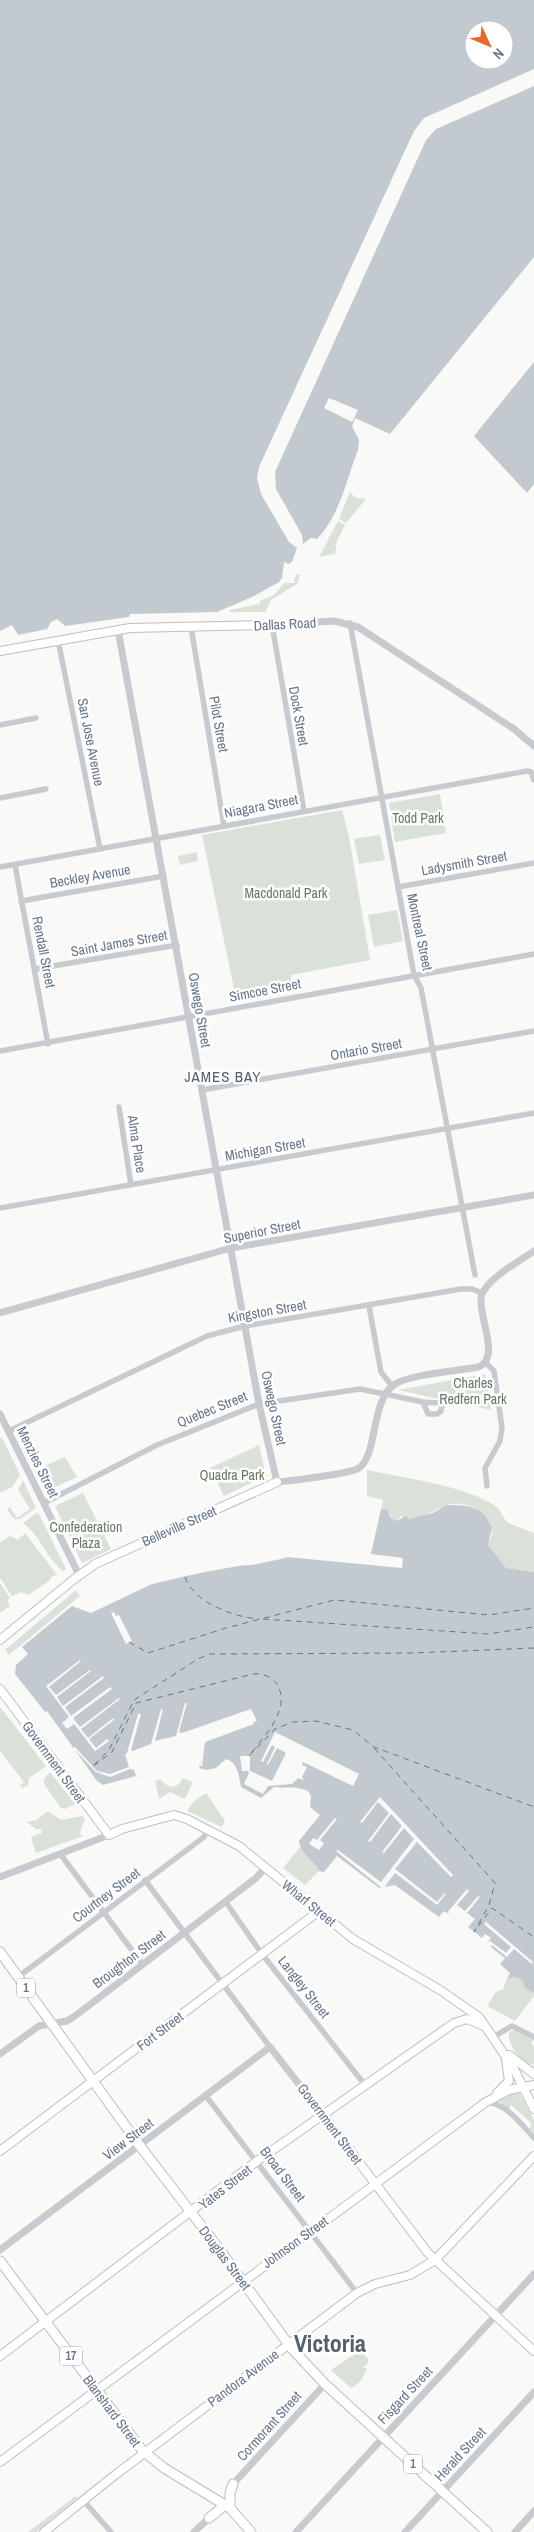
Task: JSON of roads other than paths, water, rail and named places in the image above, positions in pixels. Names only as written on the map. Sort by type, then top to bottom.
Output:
[{"type":"main road","name":"Dallas Road","points":[[0,651],[118,630],[272,625]]},
{"type":"main road","name":"Belleville Street","points":[[0,1640],[79,1575],[104,1560],[277,1482]]},
{"type":"main road","name":"Government Street","points":[[0,1689],[110,1835]]},
{"type":"main road","name":"Wharf Street","points":[[110,1835],[122,1829],[174,1815],[239,1846],[357,1941],[464,2005],[479,2016],[484,2026],[503,2051],[534,2109]]},
{"type":"main road","name":"Fort Street","points":[[0,2151],[319,1911]]},
{"type":"main road","name":"Douglas Street","points":[[1,1954],[140,2146],[192,2212],[289,2344],[325,2384],[487,2532]]},
{"type":"main road","name":"Yates Street","points":[[0,2356],[257,2161],[454,2023],[464,2005]]},
{"type":"main road","points":[[454,2023],[467,2019],[484,2026]]},
{"type":"main road","points":[[503,2051],[534,2074]]},
{"type":"main road","points":[[490,2099],[509,2079],[503,2051]]},
{"type":"main road","name":"Johnson Street","points":[[0,2462],[242,2280],[490,2099],[523,2086],[534,2085]]},
{"type":"main road","points":[[523,2086],[534,2094]]},
{"type":"main road","points":[[332,2127],[331,2114],[334,2107]]},
{"type":"main road","name":"Government Street","points":[[323,2115],[435,2260],[534,2351]]},
{"type":"main road","name":"Pandora Avenue","points":[[44,2532],[144,2452],[357,2293],[374,2284],[410,2275],[435,2260],[534,2156]]},
{"type":"main road","name":"Blanshard Street","points":[[0,2261],[144,2452],[164,2468],[222,2502],[251,2532]]},
{"type":"main road","points":[[222,2502],[233,2484]]},
{"type":"main road","points":[[209,2518],[230,2493],[233,2484]]},
{"type":"street","name":"Dallas Road","points":[[272,625],[334,621],[350,624],[514,728],[534,746]]},
{"type":"street","name":"Montreal Street","points":[[350,624],[414,975],[422,988],[475,1275]]},
{"type":"street","name":"Dock Street","points":[[272,625],[304,811]]},
{"type":"street","name":"Pilot Street","points":[[191,627],[224,826]]},
{"type":"street","name":"Oswego Street","points":[[118,630],[158,838],[188,1017],[259,1404],[277,1482]]},
{"type":"street","name":"San Jose Avenue","points":[[58,640],[100,849]]},
{"type":"street","points":[[0,725],[36,718]]},
{"type":"street","name":"Niagara Street","points":[[0,867],[527,771],[531,772],[534,780]]},
{"type":"street","points":[[0,798],[46,789]]},
{"type":"street","name":"Ladysmith Street","points":[[398,887],[534,863]]},
{"type":"street","name":"Rendall Street","points":[[15,865],[48,1044]]},
{"type":"street","name":"Beckley Avenue","points":[[21,901],[164,876]]},
{"type":"street","name":"Saint James Street","points":[[35,970],[177,945]]},
{"type":"street","name":"Simcoe Street","points":[[0,1051],[48,1044],[534,954]]},
{"type":"street","name":"Ontario Street","points":[[202,1090],[534,1031]]},
{"type":"street","name":"Alma Place","points":[[119,1107],[131,1185]]},
{"type":"street","name":"Michigan Street","points":[[0,1208],[534,1113]]},
{"type":"street","name":"Superior Street","points":[[0,1313],[231,1248],[534,1195]]},
{"type":"street","points":[[384,1395],[392,1386],[404,1380],[478,1367],[486,1363],[489,1354],[481,1308],[482,1293],[489,1283],[534,1251]]},
{"type":"street","name":"Kingston Street","points":[[8,1431],[207,1336],[245,1326],[462,1289],[472,1289],[482,1293]]},
{"type":"street","points":[[369,1306],[381,1372],[392,1386]]},
{"type":"street","points":[[486,1363],[494,1371],[502,1428],[500,1441],[485,1468],[487,1486]]},
{"type":"street","name":"Quebec Street","points":[[44,1503],[156,1446],[259,1404],[360,1389],[423,1402]]},
{"type":"street","name":"Belleville Street","points":[[277,1482],[352,1470],[362,1465],[367,1458],[384,1395]]},
{"type":"street","name":"Menzies Street","points":[[0,1414],[79,1575]]},
{"type":"street","name":"Courtney Street","points":[[18,1977],[204,1837],[207,1830]]},
{"type":"street","points":[[0,1877],[110,1835]]},
{"type":"street","points":[[61,1855],[143,1964]]},
{"type":"street","name":"Broughton Street","points":[[0,2054],[39,2026],[53,2024],[75,2016],[256,1878],[266,1867]]},
{"type":"street","name":"Government Street","points":[[145,1880],[323,2115]]},
{"type":"street","name":"Langley Street","points":[[225,1901],[262,1954],[365,2086]]},
{"type":"street","points":[[493,2037],[512,2026],[534,2037]]},
{"type":"street","name":"View Street","points":[[0,2250],[270,2047]]},
{"type":"street","name":"Broad Street","points":[[206,2096],[357,2293]]},
{"type":"street","points":[[490,2099],[503,2108],[534,2138]]},
{"type":"street","name":"Fisgard Street","points":[[296,2532],[534,2274]]},
{"type":"street","name":"Cormorant Street","points":[[233,2484],[325,2384]]},
{"type":"street","name":"Herald Street","points":[[405,2532],[534,2392]]},
{"type":"street","points":[[83,2500],[111,2532]]},
{"type":"street","points":[[515,2532],[534,2511]]},
{"type":"street","points":[[194,2532],[209,2518]]},
{"type":"district","name":"JAMES BAY","points":[[223,1076]]},
{"type":"district","name":"Victoria","points":[[330,2343]]},
{"type":"park label","name":"Todd Park","points":[[418,818]]},
{"type":"park label","name":"Macdonald Park","points":[[286,893]]},
{"type":"park label","name":"Charles Redfern Park","points":[[473,1392]]},
{"type":"park label","name":"Quadra Park","points":[[232,1475]]},
{"type":"park label","name":"Confederation Plaza","points":[[86,1535]]}]
